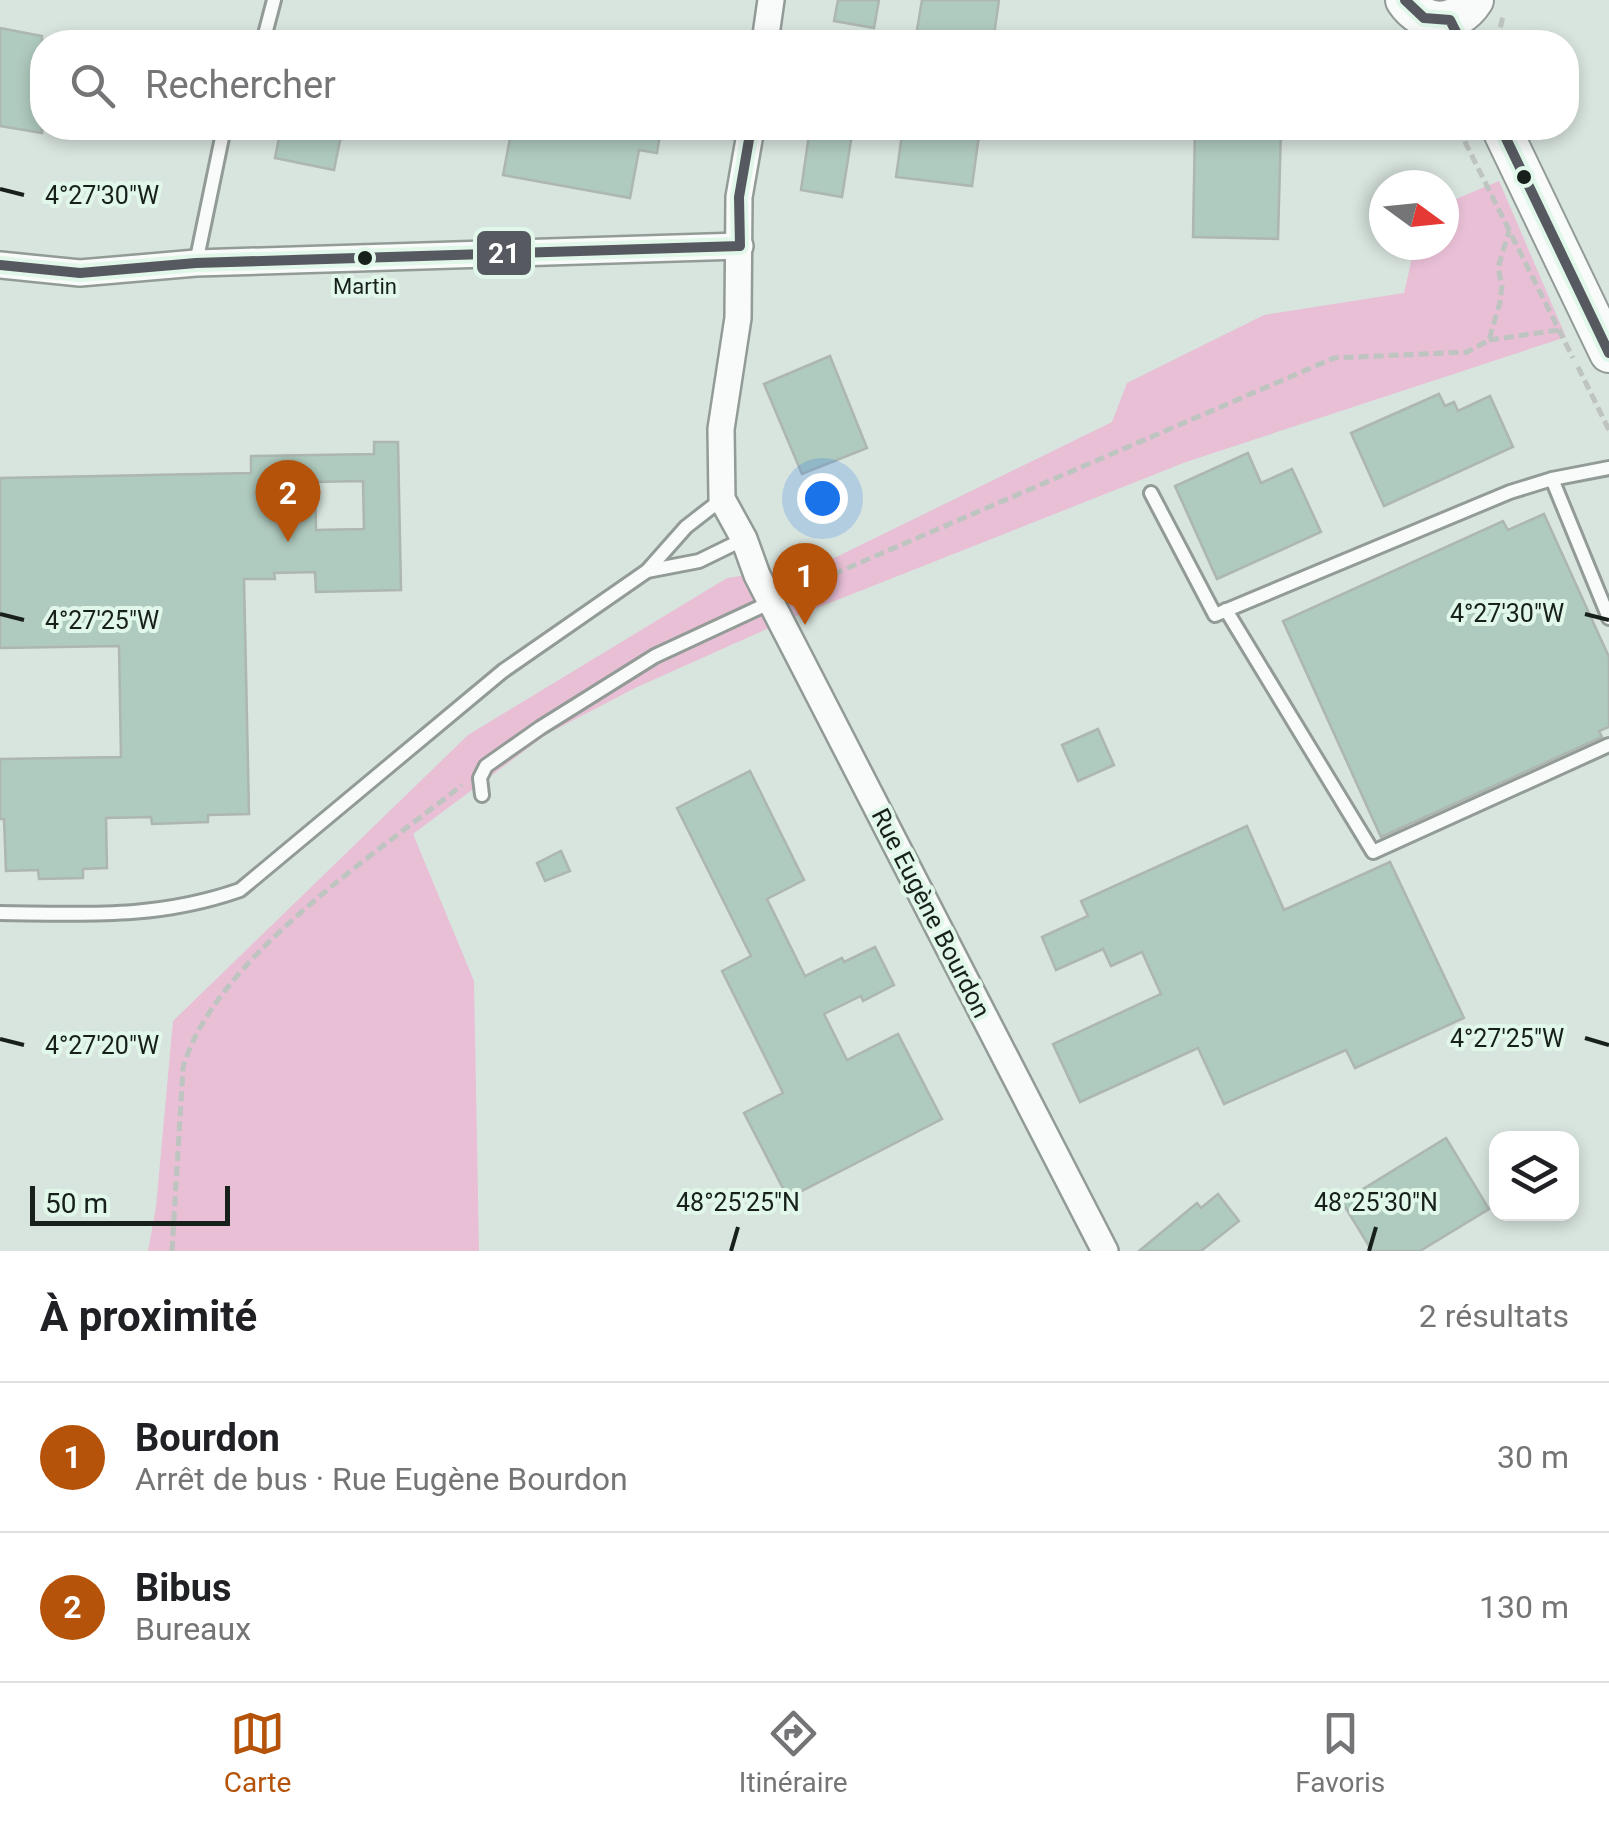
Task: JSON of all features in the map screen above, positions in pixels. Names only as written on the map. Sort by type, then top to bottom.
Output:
[{"type":"street","points":[[766,30],[772,0]]},
{"type":"street","points":[[1406,0],[1425,19],[1472,18]]},
{"type":"street","points":[[722,498],[721,429],[738,318],[739,196],[749,140]]},
{"type":"street","points":[[1507,140],[1609,353]]},
{"type":"street","points":[[0,265],[80,272],[196,263],[740,246]]},
{"type":"street","name":"Rue Eugène Bourdon","points":[[722,498],[744,539],[757,575],[1105,1251]]},
{"type":"lane","points":[[265,30],[274,0]]},
{"type":"lane","points":[[196,263],[222,140]]},
{"type":"lane","points":[[1151,493],[1214,614],[1510,492],[1609,468]]},
{"type":"lane","points":[[1552,479],[1609,618]]},
{"type":"lane","points":[[0,913],[135,914],[198,905],[240,890],[503,671],[647,571],[686,527],[722,498]]},
{"type":"lane","points":[[647,571],[699,561],[744,539]]},
{"type":"lane","points":[[482,795],[480,778],[486,766],[655,656],[771,602]]},
{"type":"lane","points":[[1226,610],[1372,852],[1609,746]]},
{"type":"path","points":[[1464,140],[1609,430]]},
{"type":"path","points":[[1488,340],[1502,286],[1498,268],[1508,231]]},
{"type":"path","points":[[771,602],[1334,358],[1467,352],[1488,340],[1559,330]]},
{"type":"path","points":[[172,1251],[182,1068],[203,1019],[273,935],[486,766]]},
{"type":"shaded area","points":[[1499,181],[1566,337],[1186,462],[789,619],[635,688],[547,734],[413,834],[474,981],[479,1251],[148,1251],[156,1207],[173,1021],[468,735],[727,578],[822,564],[1112,422],[1127,383],[1264,315],[1404,293],[1412,260],[1459,260],[1459,198]]},
{"type":"building","points":[[838,0],[879,0],[874,28],[834,21]]},
{"type":"building","points":[[922,0],[999,0],[995,30],[917,30]]},
{"type":"building","points":[[0,28],[30,34],[30,131],[0,126]]},
{"type":"building","points":[[279,140],[340,140],[334,170],[275,158]]},
{"type":"building","points":[[510,140],[659,140],[657,153],[639,150],[630,198],[503,175]]},
{"type":"building","points":[[808,140],[851,140],[842,197],[801,190]]},
{"type":"building","points":[[901,140],[978,140],[972,186],[896,177]]},
{"type":"building","points":[[1195,140],[1281,140],[1278,239],[1193,237]]},
{"type":"building","points":[[830,356],[867,448],[802,474],[764,384]]},
{"type":"building","points":[[1439,394],[1445,406],[1454,402],[1458,411],[1490,396],[1513,447],[1384,506],[1351,433]]},
{"type":"building","points":[[374,442],[398,442],[401,590],[316,592],[315,572],[274,573],[275,579],[244,579],[249,814],[208,815],[208,822],[152,824],[151,817],[106,818],[107,868],[83,869],[83,878],[39,879],[38,870],[6,871],[4,819],[0,819],[0,759],[121,757],[119,646],[0,648],[0,478],[251,473],[251,456],[374,454]],"holes":[[[363,481],[364,529],[316,530],[315,482]]]},
{"type":"building","points":[[1248,453],[1261,483],[1292,469],[1321,532],[1217,579],[1175,486]]},
{"type":"building","points":[[1544,514],[1609,657],[1609,727],[1599,731],[1602,737],[1381,837],[1283,621],[1503,521],[1508,530]]},
{"type":"building","points":[[1098,729],[1114,765],[1078,781],[1062,745]]},
{"type":"building","points":[[750,771],[804,880],[767,899],[805,976],[875,947],[894,985],[824,1014],[847,1060],[898,1034],[942,1119],[788,1198],[744,1113],[783,1093],[722,971],[751,956],[677,808]]},
{"type":"building","points":[[1247,826],[1284,910],[1390,862],[1464,1018],[1355,1068],[1346,1050],[1224,1104],[1198,1048],[1080,1102],[1053,1044],[1161,994],[1142,952],[1111,966],[1103,949],[1056,970],[1042,937],[1088,916],[1081,901]]},
{"type":"building","points":[[561,851],[570,871],[545,881],[537,863]]},
{"type":"building","points":[[1446,1138],[1489,1209],[1420,1251],[1372,1251],[1342,1202]]},
{"type":"building","points":[[1218,1194],[1239,1221],[1201,1251],[1139,1251],[1197,1203],[1201,1208]]},
{"type":"transit line","name":"21","points":[[1405,0],[1424,18],[1450,20],[1455,30]]},
{"type":"transit line","name":"21","points":[[0,265],[80,273],[196,263],[740,246],[739,197],[749,140]]},
{"type":"transit line","name":"21","points":[[1507,140],[1609,353]]},
{"type":"place","name":"Martin","points":[[365,258]]},
{"type":"place","name":"Bibus","points":[[288,542]]},
{"type":"place","name":"Bourdon","points":[[805,625]]}]
